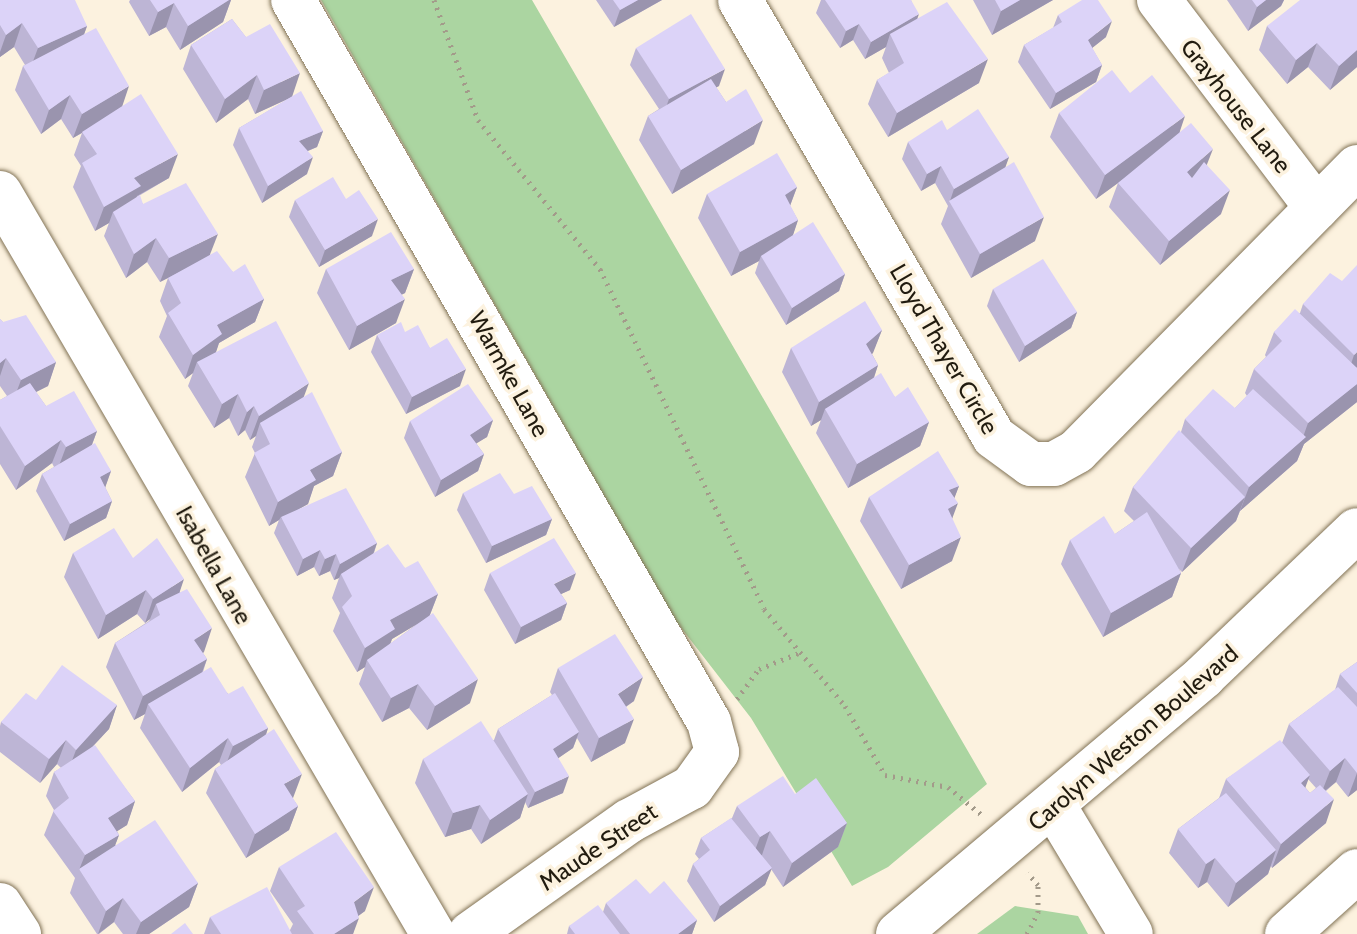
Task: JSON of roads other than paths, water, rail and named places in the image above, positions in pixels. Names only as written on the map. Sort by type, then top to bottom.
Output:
[{"type":"street","name":"Warmke Lane","points":[[293,0],[713,737]]},
{"type":"street","name":"Lloyd Thayer Circle","points":[[740,0],[994,437],[1031,464],[1054,464],[1077,451],[1357,167]]},
{"type":"street","name":"Grayhouse Lane","points":[[1159,0],[1317,208]]},
{"type":"street","name":"Isabella Lane","points":[[7,221],[433,934]]},
{"type":"street","name":"Carolyn Weston Boulevard","points":[[898,934],[1007,848],[1357,530]]},
{"type":"street","name":"Maude Street","points":[[470,934],[629,821],[692,787],[713,737]]},
{"type":"street","points":[[1054,806],[1131,934]]},
{"type":"street","points":[[1287,934],[1357,871]]},
{"type":"street","points":[[0,905],[19,934]]}]
